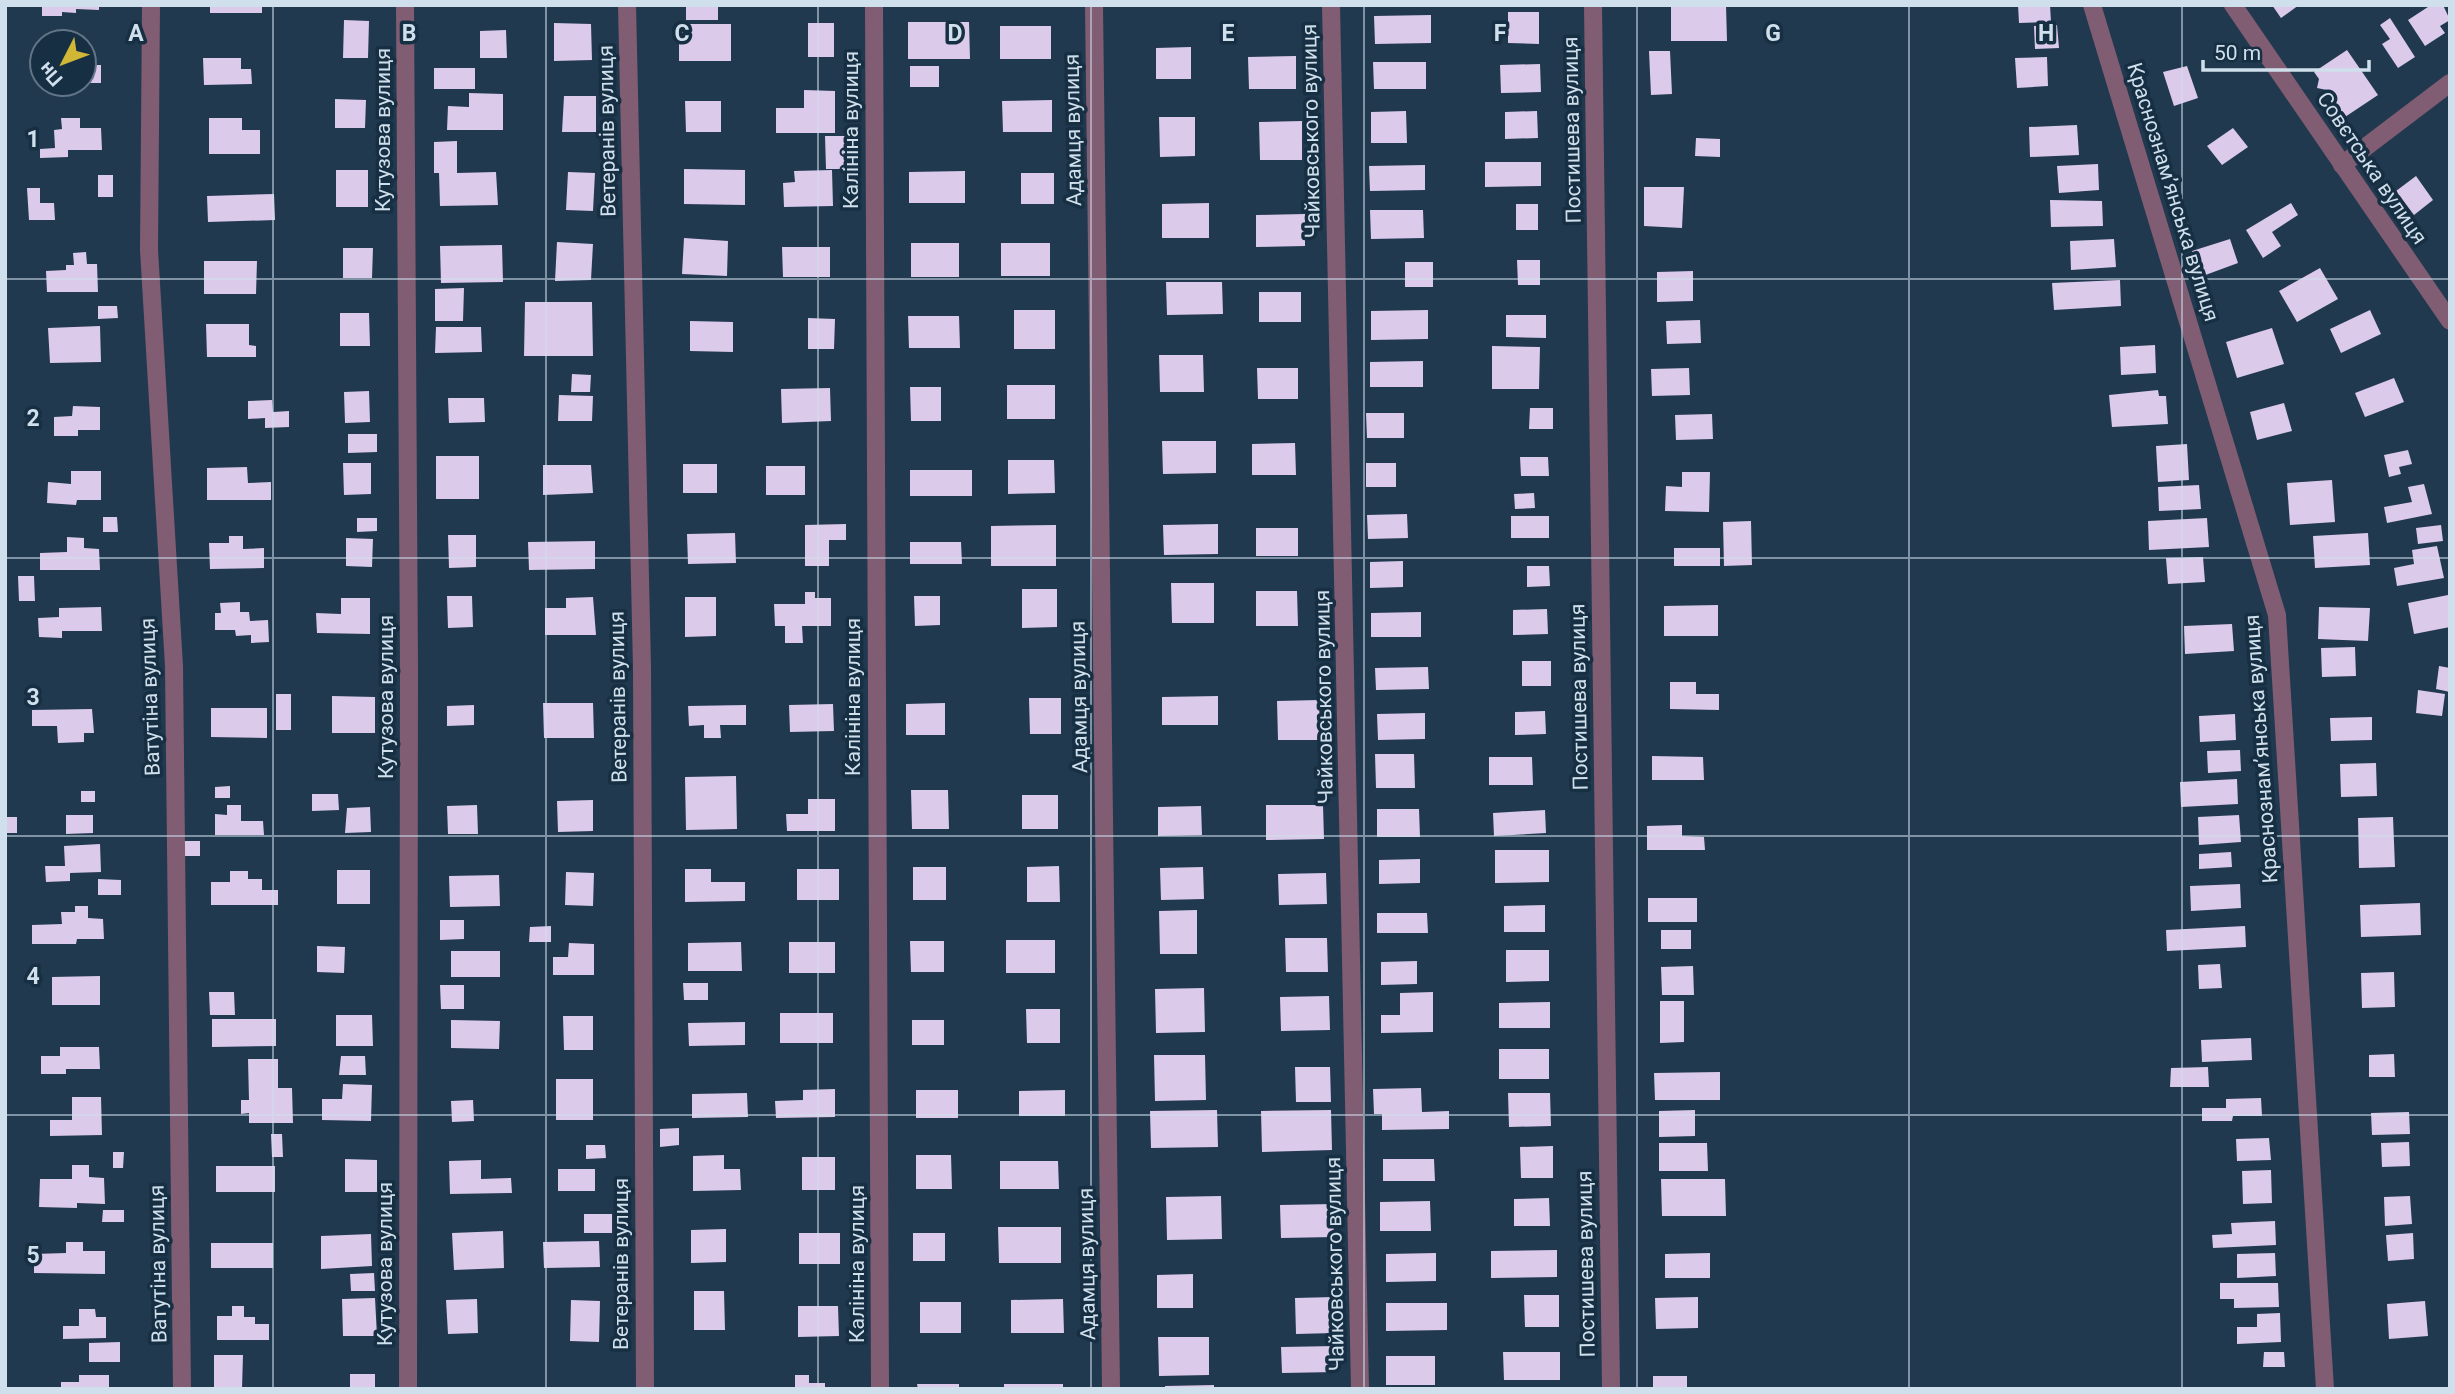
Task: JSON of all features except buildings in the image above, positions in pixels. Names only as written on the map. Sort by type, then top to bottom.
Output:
[{"type":"street","name":"Ватутіна вулиця","points":[[151,5],[149,250],[174,666],[182,1389]]},
{"type":"street","name":"Кутузова вулиця","points":[[405,5],[409,669],[408,1389]]},
{"type":"street","name":"Ветеранів вулиця","points":[[627,5],[642,667],[645,1389]]},
{"type":"street","name":"Калініна вулиця","points":[[874,5],[880,1389]]},
{"type":"street","name":"Адамця вулиця","points":[[1094,5],[1111,1389]]},
{"type":"street","name":"Чайковського вулиця","points":[[1331,5],[1360,1389]]},
{"type":"street","name":"Постишева вулиця","points":[[1593,5],[1611,1389]]},
{"type":"street","name":"Краснознамʼянська вулиця","points":[[2092,5],[2277,615],[2325,1389]]},
{"type":"street","name":"Совєтська вулиця","points":[[2233,5],[2450,321]]},
{"type":"street","points":[[2342,165],[2450,83]]}]
